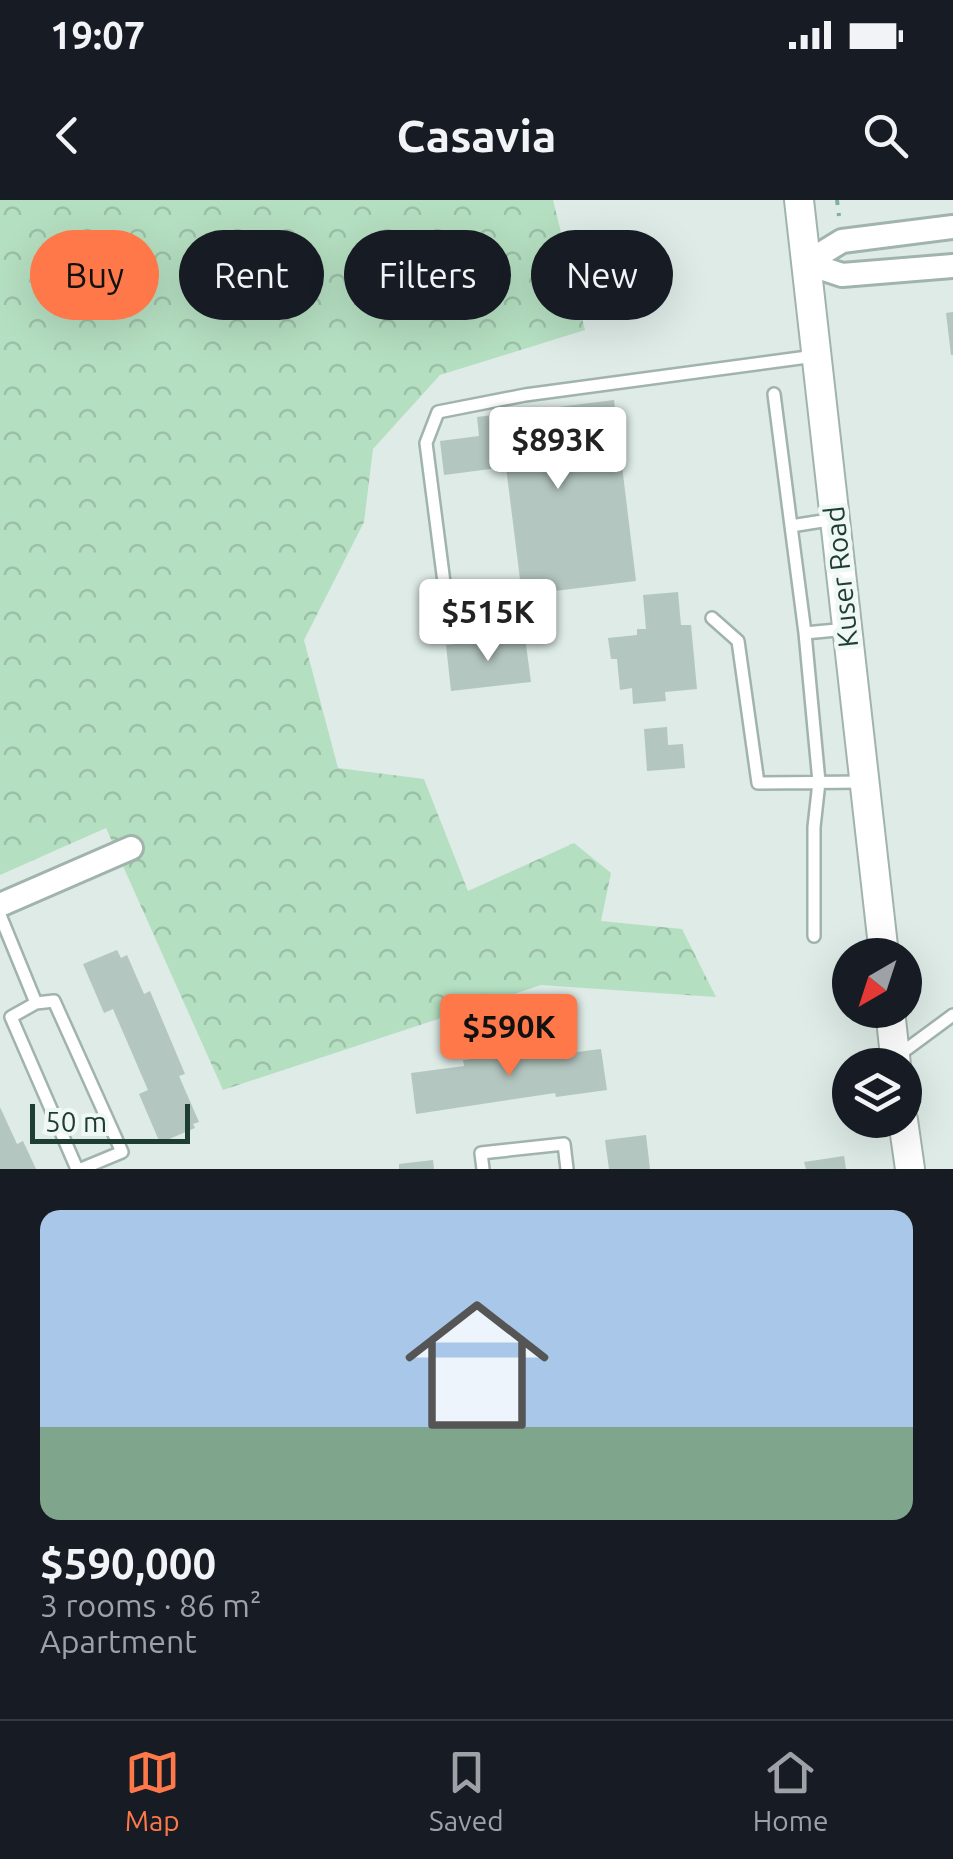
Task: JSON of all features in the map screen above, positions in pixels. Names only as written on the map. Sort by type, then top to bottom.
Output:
[{"type":"street","name":"Kuser Road","points":[[799,200],[882,938]]},
{"type":"street","points":[[806,263],[842,241],[953,227]]},
{"type":"street","points":[[806,263],[842,275],[953,266]]},
{"type":"street","points":[[0,906],[131,848]]},
{"type":"street","points":[[906,1138],[910,1169]]},
{"type":"lane","points":[[446,598],[426,443],[438,412],[525,395],[815,356]]},
{"type":"lane","points":[[774,394],[805,633],[818,782],[814,936]]},
{"type":"lane","points":[[791,526],[835,519]]},
{"type":"lane","points":[[712,618],[738,640],[758,783],[864,782]]},
{"type":"lane","points":[[805,633],[847,629]]},
{"type":"lane","points":[[0,915],[36,1003]]},
{"type":"lane","points":[[54,1001],[122,1152],[79,1169],[10,1017],[36,1003],[54,1001]]},
{"type":"lane","points":[[912,1048],[953,1015]]},
{"type":"lane","points":[[483,1169],[481,1153],[564,1144],[567,1169]]},
{"type":"path","points":[[837,200],[839,216]]},
{"type":"green space","points":[[0,200],[553,200],[560,230],[531,230],[531,320],[583,320],[585,330],[440,375],[373,449],[364,522],[304,640],[338,768],[424,779],[468,891],[574,843],[611,873],[601,921],[682,929],[716,997],[541,985],[223,1090],[106,828],[0,875]]},
{"type":"building","points":[[953,312],[953,355],[951,355],[946,313]]},
{"type":"building","points":[[614,400],[636,581],[522,595],[506,467],[444,475],[440,441],[479,436],[477,417]]},
{"type":"building","points":[[678,592],[681,625],[691,625],[697,689],[665,692],[666,701],[633,704],[632,688],[620,690],[617,659],[611,659],[608,638],[637,635],[637,629],[646,629],[643,595]]},
{"type":"building","points":[[525,637],[531,682],[451,691],[446,645]]},
{"type":"building","points":[[667,727],[668,745],[683,744],[685,768],[647,771],[644,729]]},
{"type":"building","points":[[117,950],[121,958],[127,955],[144,994],[150,991],[185,1074],[179,1076],[199,1122],[193,1124],[195,1128],[160,1143],[139,1094],[148,1090],[113,1009],[104,1013],[83,964]]},
{"type":"building","points":[[552,1049],[553,1055],[601,1049],[607,1090],[556,1097],[555,1093],[416,1114],[411,1073],[464,1066],[463,1060]]},
{"type":"building","points":[[0,1107],[17,1144],[23,1141],[36,1169],[0,1169]]},
{"type":"building","points":[[646,1135],[650,1169],[609,1169],[605,1140]]},
{"type":"building","points":[[844,1156],[846,1169],[806,1169],[804,1162]]},
{"type":"building","points":[[433,1160],[434,1169],[399,1169],[399,1164]]}]
